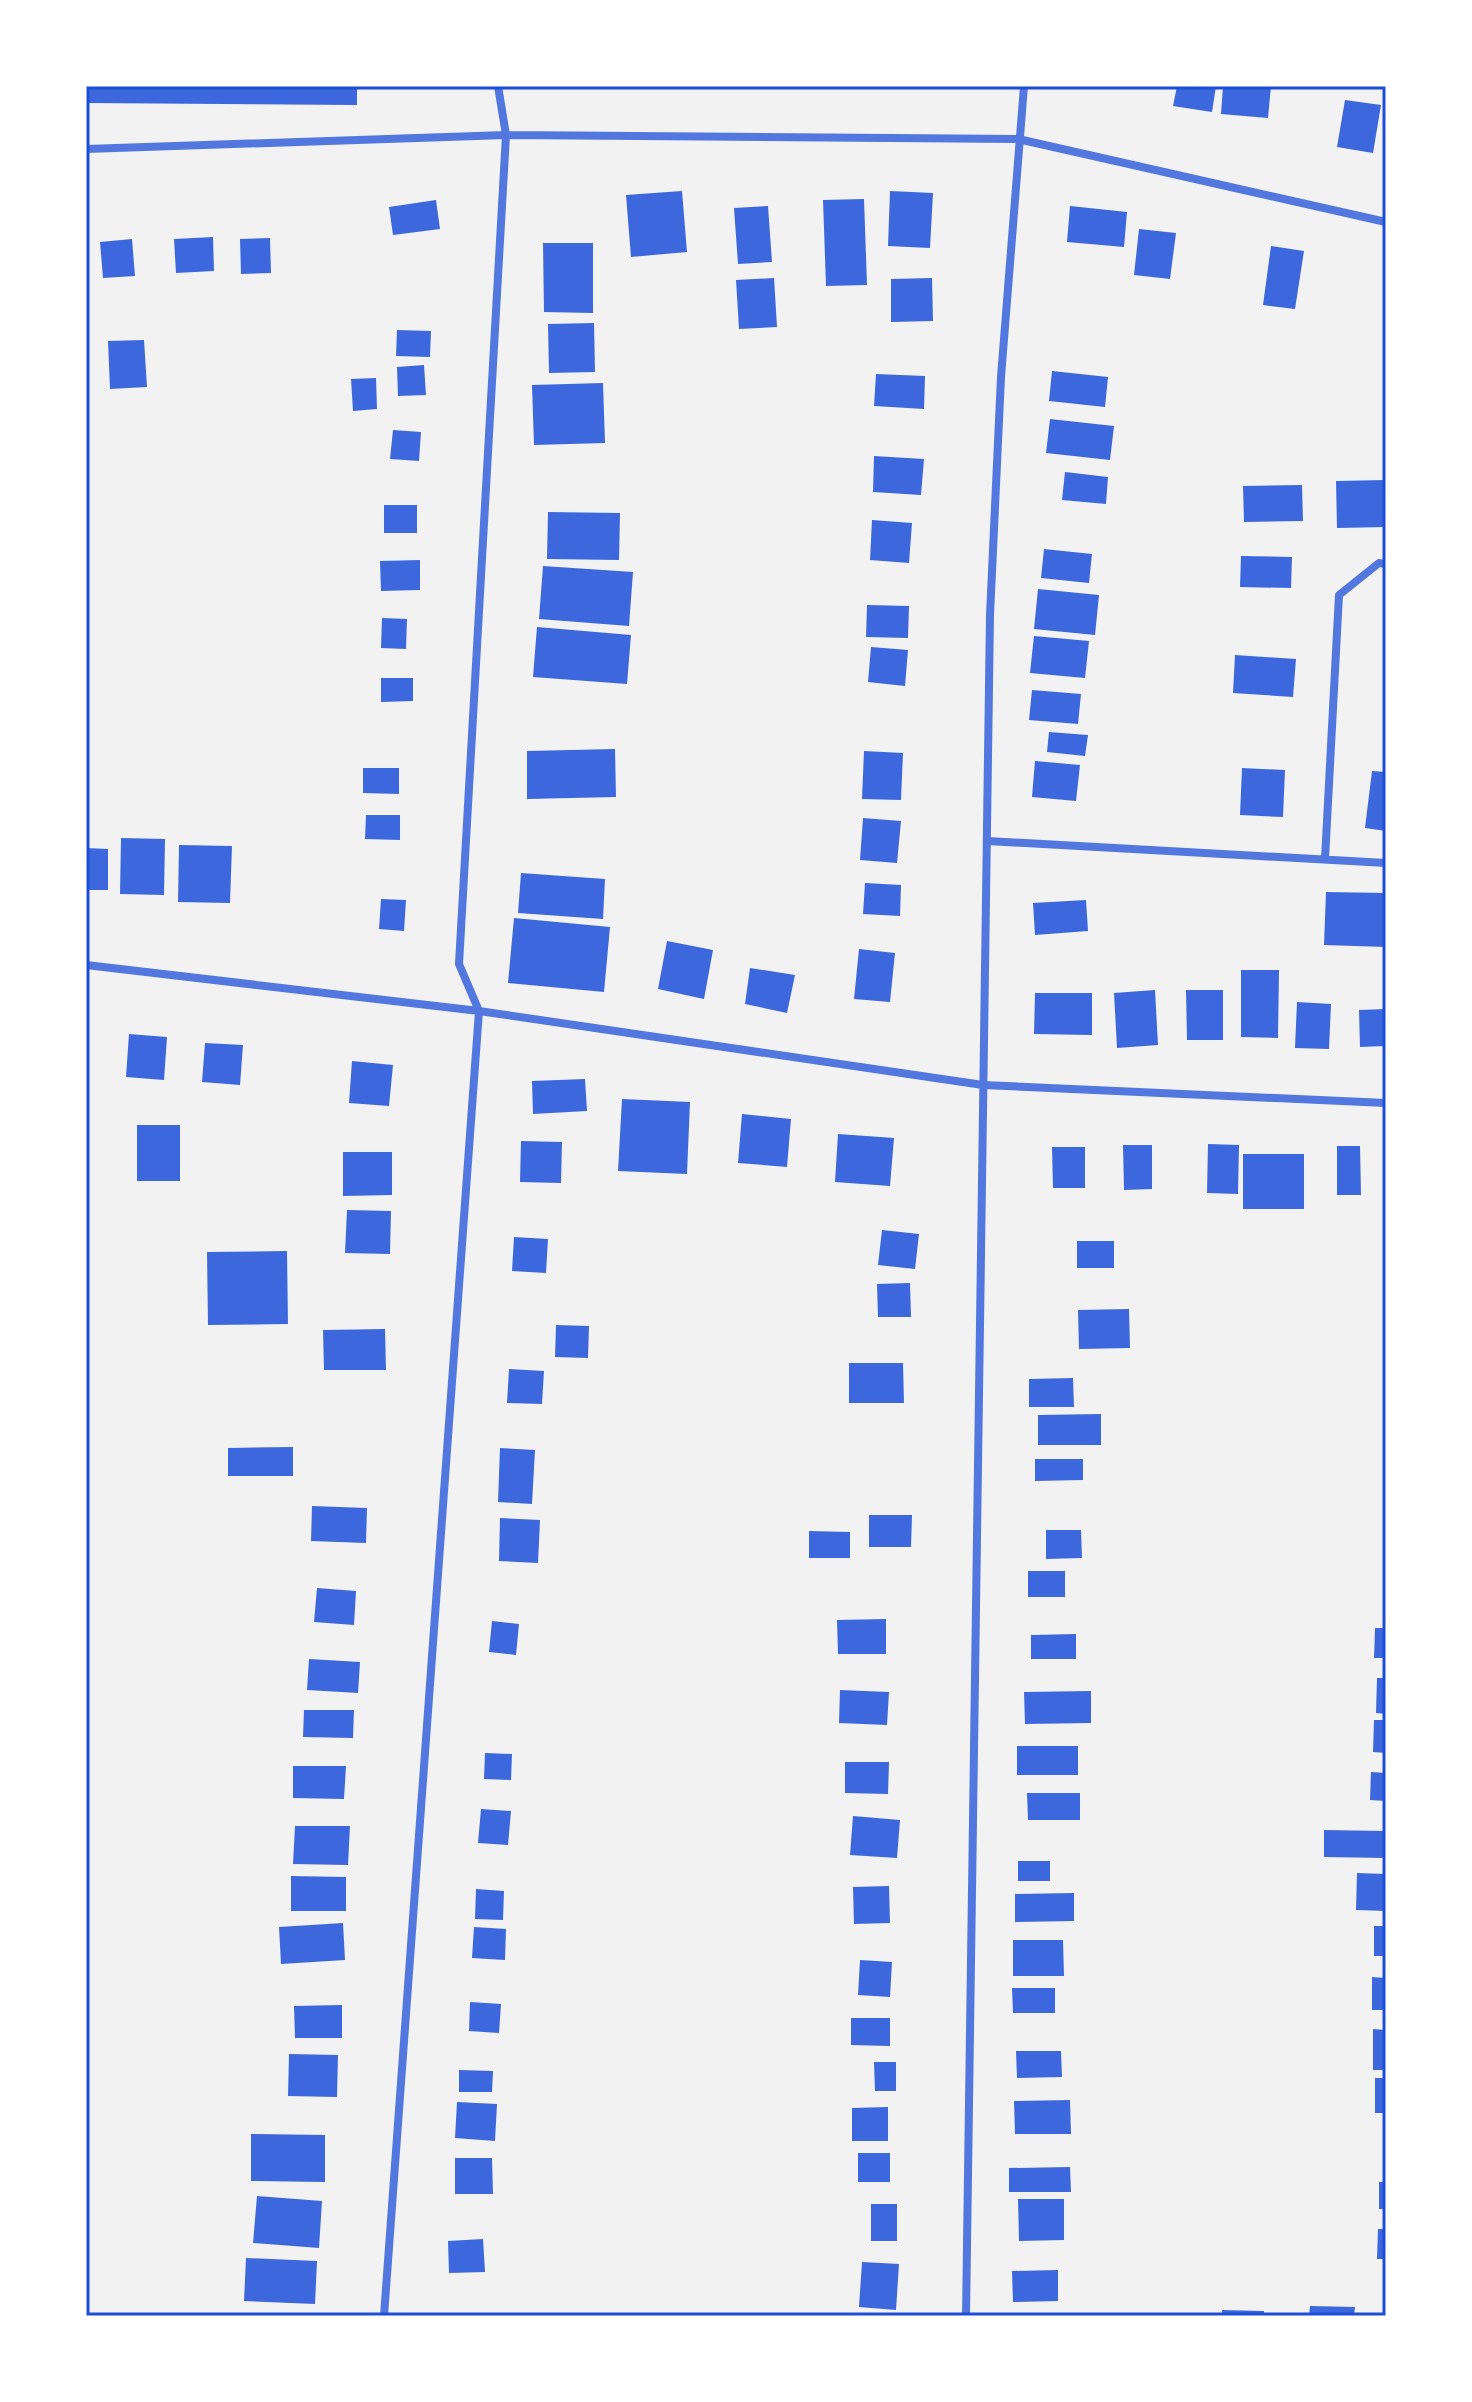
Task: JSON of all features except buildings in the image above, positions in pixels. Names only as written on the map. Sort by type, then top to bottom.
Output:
[{"type":"street","points":[[384,2316],[479,1011],[459,964],[506,135],[498,86]]},
{"type":"street","points":[[966,2316],[990,615],[1001,377],[1024,86]]},
{"type":"street","points":[[86,149],[506,135],[1018,139],[1386,222]]},
{"type":"street","points":[[1325,859],[1339,595],[1379,563],[1386,564]]},
{"type":"street","points":[[987,841],[1386,863]]},
{"type":"street","points":[[86,965],[479,1011],[983,1085],[1386,1103]]}]
